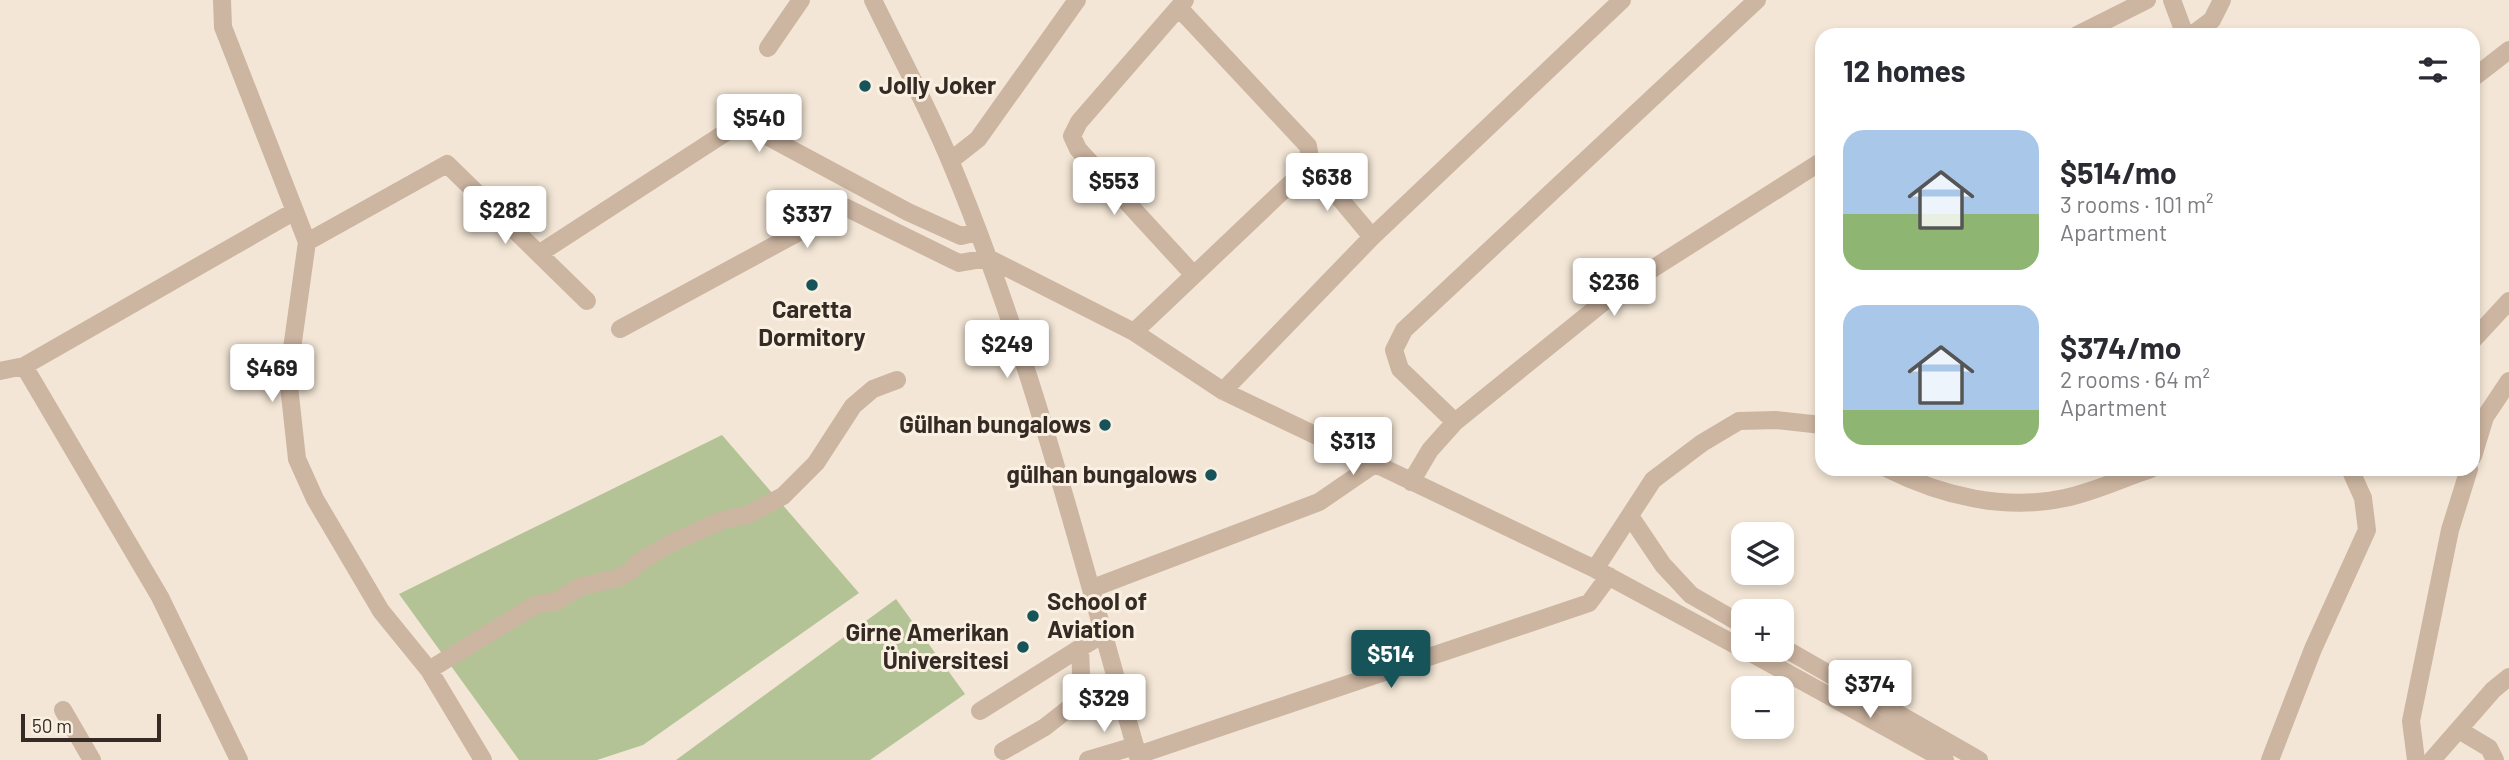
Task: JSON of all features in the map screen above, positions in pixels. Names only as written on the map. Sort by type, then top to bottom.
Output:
[{"type":"street","points":[[222,0],[223,27],[307,242],[288,377],[298,458],[315,499],[381,611],[429,670],[477,758]]},
{"type":"street","points":[[768,48],[801,0]]},
{"type":"street","points":[[873,0],[950,161],[988,258],[1093,588],[1137,753]]},
{"type":"street","points":[[950,161],[978,139],[1077,0]]},
{"type":"street","points":[[1223,391],[1372,237],[1622,0]]},
{"type":"street","points":[[1455,422],[1400,369],[1394,350],[1404,330],[1757,0]]},
{"type":"street","points":[[2091,28],[2147,0]]},
{"type":"street","points":[[2172,0],[2182,28]]},
{"type":"street","points":[[2201,28],[2212,20],[2222,0]]},
{"type":"street","points":[[1192,273],[1078,149],[1072,136],[1079,122],[1182,4],[1308,146],[1311,164],[1372,237]]},
{"type":"street","points":[[2480,73],[2509,50]]},
{"type":"street","points":[[540,253],[731,130],[746,125],[919,217],[961,236],[978,232]]},
{"type":"street","points":[[307,242],[447,164],[587,301]]},
{"type":"street","points":[[1133,332],[1192,273],[1311,164]]},
{"type":"street","points":[[1411,482],[1430,450],[1455,422],[1616,292],[1815,165]]},
{"type":"street","points":[[620,330],[845,207],[959,263],[988,258],[1133,332],[1223,391],[1602,573],[1731,643]]},
{"type":"street","points":[[0,371],[24,366],[295,211]]},
{"type":"street","points":[[2480,332],[2509,301]]},
{"type":"street","points":[[24,366],[160,597],[239,760]]},
{"type":"street","points":[[429,670],[537,604],[555,602],[579,587],[618,578],[637,562],[673,542],[723,520],[747,515],[783,496],[817,464],[853,406],[873,389],[897,380]]},
{"type":"street","points":[[2480,413],[2509,381]]},
{"type":"street","points":[[1092,759],[1137,753],[1589,603],[1630,516],[1653,480],[1702,443],[1739,421],[1776,420],[1815,424]]},
{"type":"street","points":[[1093,588],[1319,502],[1374,465]]},
{"type":"street","points":[[1905,476],[1934,488],[1997,503],[2064,498],[2130,476]]},
{"type":"street","points":[[2270,760],[2313,649],[2367,530],[2363,498],[2353,476]]},
{"type":"street","points":[[2416,760],[2411,722],[2450,530],[2467,476]]},
{"type":"street","points":[[1630,516],[1663,565],[1691,595],[1731,618]]},
{"type":"street","points":[[980,711],[1105,633]]},
{"type":"street","points":[[1003,751],[1045,727],[1082,698],[1080,648]]},
{"type":"street","points":[[1794,654],[1979,760]]},
{"type":"street","points":[[1767,662],[1945,760]]},
{"type":"street","points":[[2432,760],[2509,677]]},
{"type":"street","points":[[63,710],[92,760]]},
{"type":"street","points":[[2459,730],[2488,748],[2496,760]]},
{"type":"green space","points":[[722,435],[859,593],[643,745],[597,760],[519,760],[399,594]]},
{"type":"green space","points":[[896,599],[965,694],[870,760],[676,760]]},
{"type":"place","name":"Jolly Joker","points":[[865,86]]},
{"type":"place","name":"Caretta Dormitory","points":[[812,285]]},
{"type":"place","name":"Gülhan bungalows","points":[[1105,425]]},
{"type":"place","name":"gülhan bungalows","points":[[1211,475]]},
{"type":"place","name":"School of Aviation","points":[[1033,616]]},
{"type":"place","name":"Girne Amerikan Üniversitesi","points":[[1023,647]]}]
